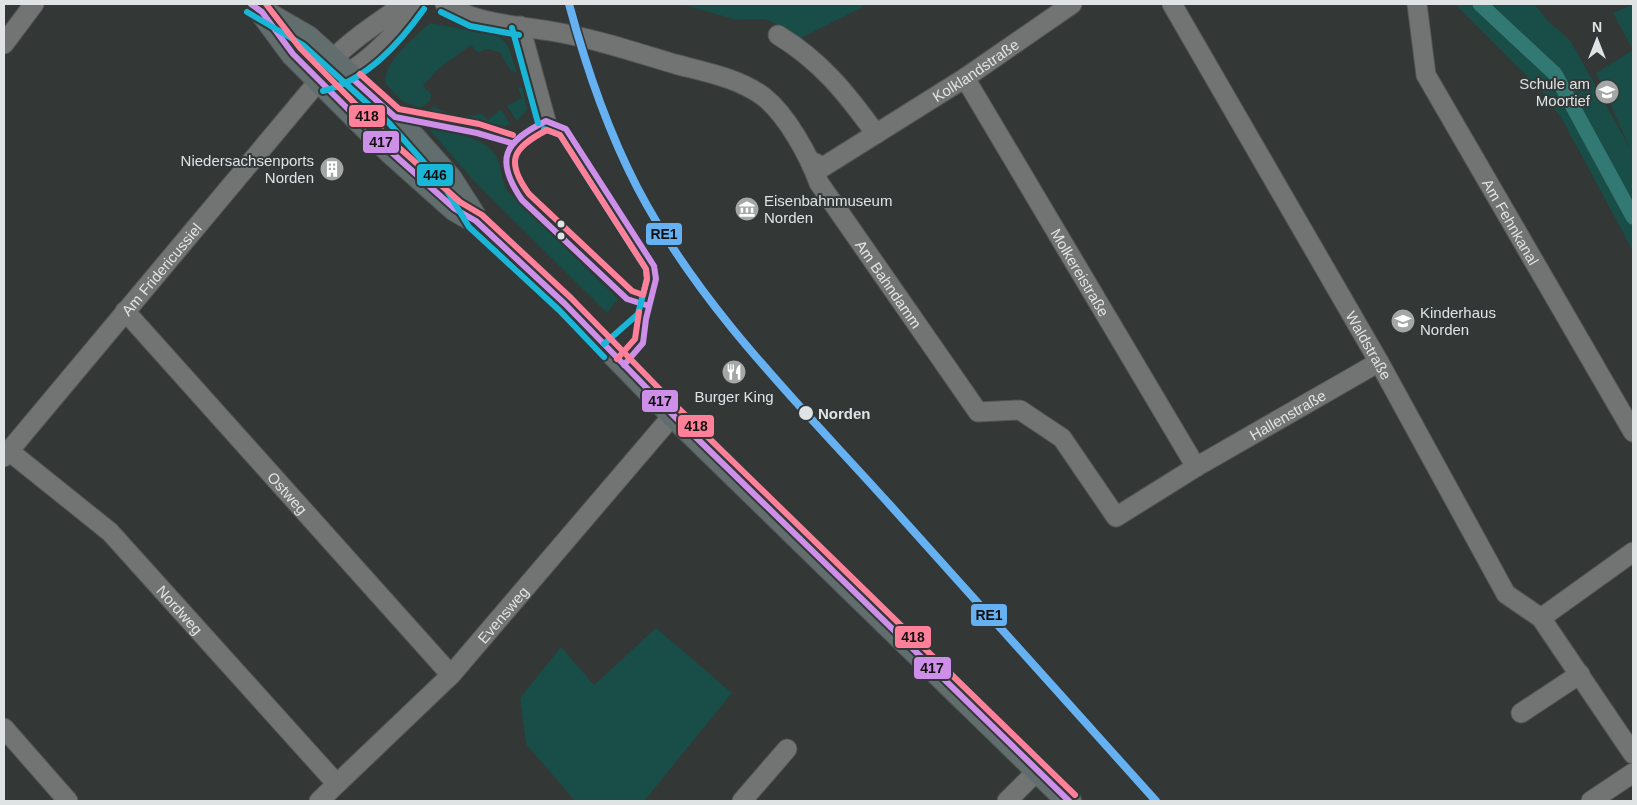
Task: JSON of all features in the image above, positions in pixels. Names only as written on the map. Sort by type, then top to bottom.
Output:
[{"type":"main road","points":[[256,8],[308,38],[394,117],[450,179],[476,221]]},
{"type":"main road","points":[[256,8],[293,54],[321,82],[430,188],[455,209],[476,221],[565,304],[673,415],[1069,801]]},
{"type":"street","points":[[4,44],[34,4]]},
{"type":"street","points":[[321,82],[405,4]]},
{"type":"street","points":[[340,66],[404,23],[418,4]]},
{"type":"street","name":"Am Bahndamm","points":[[445,4],[472,18],[577,35],[741,84],[764,97],[783,118],[811,161],[819,182],[978,412],[1020,410],[1062,438],[1116,517],[1196,467]]},
{"type":"street","name":"Kolklandstraße","points":[[811,161],[823,167],[966,78],[1050,10],[1072,4]]},
{"type":"street","name":"Waldstraße","points":[[1172,4],[1379,362],[1506,594],[1540,618],[1633,754]]},
{"type":"street","name":"Am Fehnkanal","points":[[1417,4],[1426,75],[1633,432]]},
{"type":"street","points":[[520,26],[546,122]]},
{"type":"street","points":[[778,35],[823,67],[876,134]]},
{"type":"street","name":"Molkereistraße","points":[[966,78],[1196,467]]},
{"type":"street","name":"Am Fridericussiel","points":[[6,454],[311,90],[321,82]]},
{"type":"street","name":"Ostweg","points":[[125,311],[451,675]]},
{"type":"street","name":"Hallenstraße","points":[[1196,467],[1379,362]]},
{"type":"street","name":"Evensweg","points":[[320,801],[336,783],[451,675],[673,415]]},
{"type":"street","name":"Nordweg","points":[[6,454],[110,532],[336,783]]},
{"type":"street","points":[[1540,618],[1633,552]]},
{"type":"street","points":[[1521,713],[1580,674]]},
{"type":"street","points":[[4,728],[68,801]]},
{"type":"street","points":[[742,801],[787,749]]},
{"type":"street","points":[[1007,801],[1038,770]]},
{"type":"street","points":[[1591,801],[1633,773]]},
{"type":"shaded area","points":[[681,4],[862,4],[863,7],[797,40],[781,26],[765,19],[737,20]]},
{"type":"shaded area","points":[[1455,4],[1534,4],[1549,22],[1570,40],[1631,150],[1596,73],[1633,50],[1633,251],[1562,119],[1543,93]]},
{"type":"shaded area","points":[[1633,4],[1633,50],[1613,13]]},
{"type":"shaded area","points":[[430,23],[499,36],[508,46],[517,73],[510,70],[500,52],[485,49],[478,53],[471,45],[437,70],[423,86],[431,94],[430,101],[420,108],[402,101],[386,84],[389,67],[401,50]]},
{"type":"shaded area","points":[[522,87],[527,110],[517,121],[507,106],[522,98],[518,88]]},
{"type":"shaded area","points":[[434,106],[457,115],[470,116],[481,113],[488,120],[501,109],[510,124],[505,126],[427,111]]},
{"type":"shaded area","points":[[429,129],[469,137],[488,147],[499,163],[503,181],[508,192],[618,299],[607,313],[472,179]]},
{"type":"shaded area","points":[[656,628],[732,693],[644,801],[575,801],[526,744],[520,698],[561,647],[594,685]]},
{"type":"waterway","points":[[1480,4],[1555,74],[1633,217]]},
{"type":"transit line","name":"417","points":[[251,4],[262,12],[293,54],[390,151],[455,209],[476,221],[565,304],[673,415],[1069,801]]},
{"type":"transit line","name":"418","points":[[266,4],[300,48],[396,145],[460,202],[482,215],[571,298],[679,409],[1075,795]]},
{"type":"transit line","name":"RE1","points":[[569,4],[590,74],[616,143],[637,187],[662,231],[690,274],[753,354],[1156,801]]},
{"type":"transit line","name":"446","points":[[323,91],[339,86],[354,78],[381,59],[404,35],[424,9]]},
{"type":"transit line","name":"446","points":[[247,12],[303,45],[389,123],[443,184],[469,227],[559,310],[604,357]]},
{"type":"transit line","name":"446","points":[[441,12],[470,26],[519,35]]},
{"type":"transit line","name":"446","points":[[512,28],[538,123]]},
{"type":"transit line","name":"418","points":[[360,74],[399,109],[479,124],[513,135]]},
{"type":"transit line","name":"417","points":[[354,80],[395,117],[477,133],[511,143]]},
{"type":"transit line","name":"417","points":[[624,365],[643,343],[646,319],[656,279],[654,266],[566,129],[546,121],[521,136],[513,144],[508,153],[506,163],[513,186],[522,200],[627,299],[649,306]]},
{"type":"transit line","name":"446","points":[[544,129],[560,135],[646,269],[647,279],[638,314],[604,344]]},
{"type":"transit line","name":"418","points":[[547,130],[560,135],[646,269],[647,279],[643,295],[632,291],[529,194],[521,183],[515,164],[516,156],[526,143],[547,130]]},
{"type":"transit line","name":"418","points":[[617,359],[635,339],[639,312]]},
{"type":"place","name":"Schule am Moortief","points":[[1607,92]]},
{"type":"place","name":"Niedersachsenports Norden","points":[[332,169]]},
{"type":"place","name":"Eisenbahnmuseum Norden","points":[[747,209]]},
{"type":"place","name":"Kinderhaus Norden","points":[[1403,321]]},
{"type":"place","name":"Burger King","points":[[734,372]]},
{"type":"place","name":"Norden","points":[[806,413]]}]
